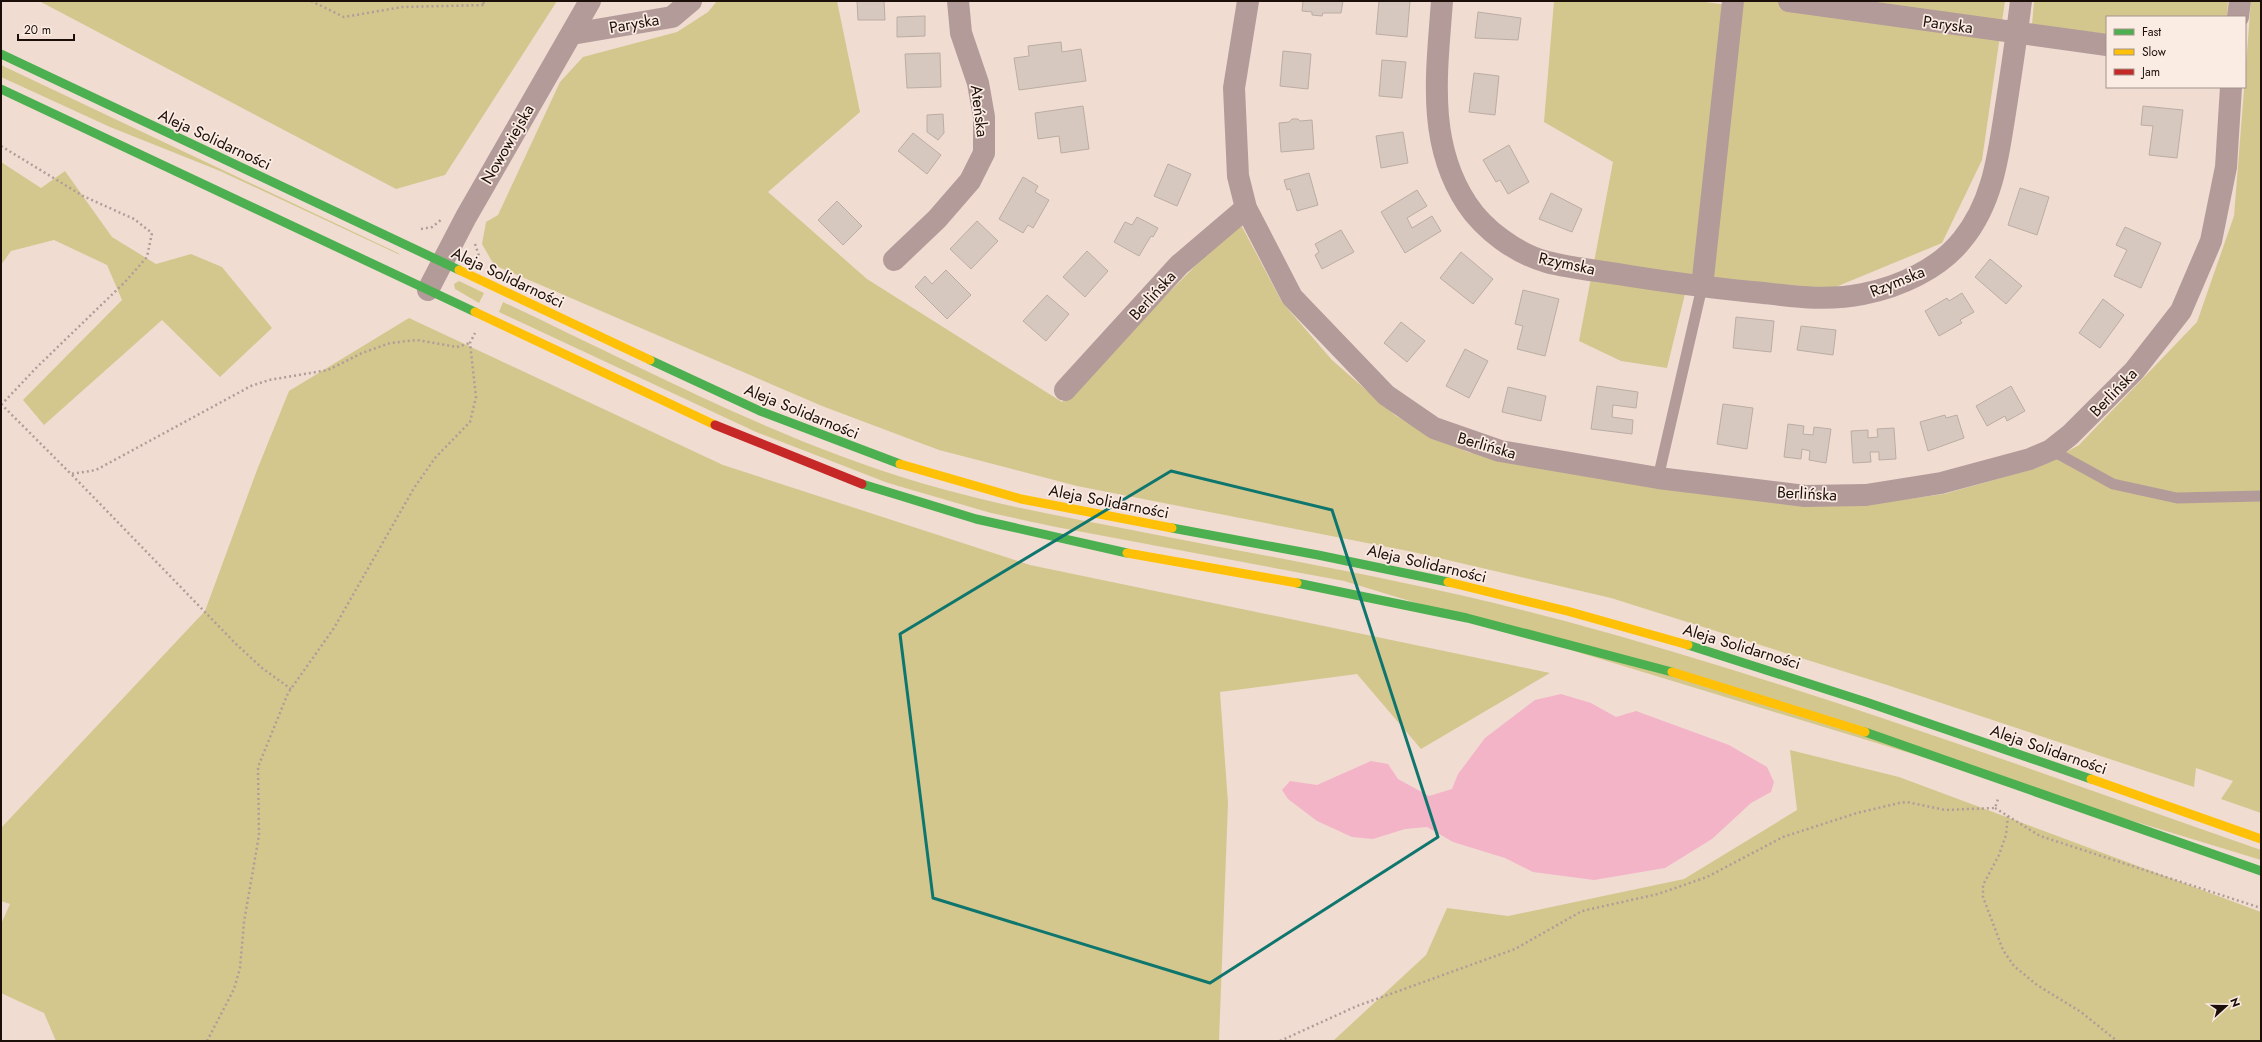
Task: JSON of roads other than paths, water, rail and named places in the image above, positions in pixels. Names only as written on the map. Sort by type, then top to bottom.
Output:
[{"type":"main road","name":"Aleja Solidarności","points":[[1,54],[758,411],[834,442],[914,470],[995,493],[1059,507],[1348,561],[1465,586],[1665,638],[1840,692],[2261,839]]},
{"type":"main road","points":[[1,89],[753,441],[824,471],[913,501],[989,523],[1055,538],[1342,591],[1460,616],[1650,665],[1832,722],[2261,871]]},
{"type":"street","name":"Nowowiejska","points":[[428,290],[441,262],[466,217],[590,1]]},
{"type":"street","name":"Paryska","points":[[572,34],[672,17],[691,1]]},
{"type":"street","name":"Ateńska","points":[[894,260],[938,218],[970,181],[984,153],[983,111],[978,83],[961,32],[958,1]]},
{"type":"street","name":"Berlińska","points":[[1248,1],[1234,88],[1238,170],[1246,208],[1292,297],[1386,395],[1434,428],[1500,451],[1658,478],[1805,496],[1866,495],[1941,483],[2030,459],[2051,450],[2070,435],[2134,371],[2181,311],[2211,241],[2226,167],[2231,88]]},
{"type":"street","name":"Rzymska","points":[[1442,1],[1436,84],[1437,117],[1442,148],[1451,175],[1468,206],[1487,227],[1518,249],[1546,262],[1702,287],[1826,299],[1864,294],[1887,288],[1935,265],[1961,242],[1980,214],[1996,170],[2018,33],[2021,1]]},
{"type":"street","points":[[1702,287],[1733,1]]},
{"type":"street","name":"Paryska","points":[[1789,1],[2106,45]]},
{"type":"street","points":[[2238,16],[2240,1]]},
{"type":"street","name":"Berlińska","points":[[1065,390],[1179,265],[1246,208]]},
{"type":"lane","points":[[1658,478],[1702,287]]},
{"type":"lane","points":[[2051,450],[2113,484],[2177,498],[2261,496]]}]
